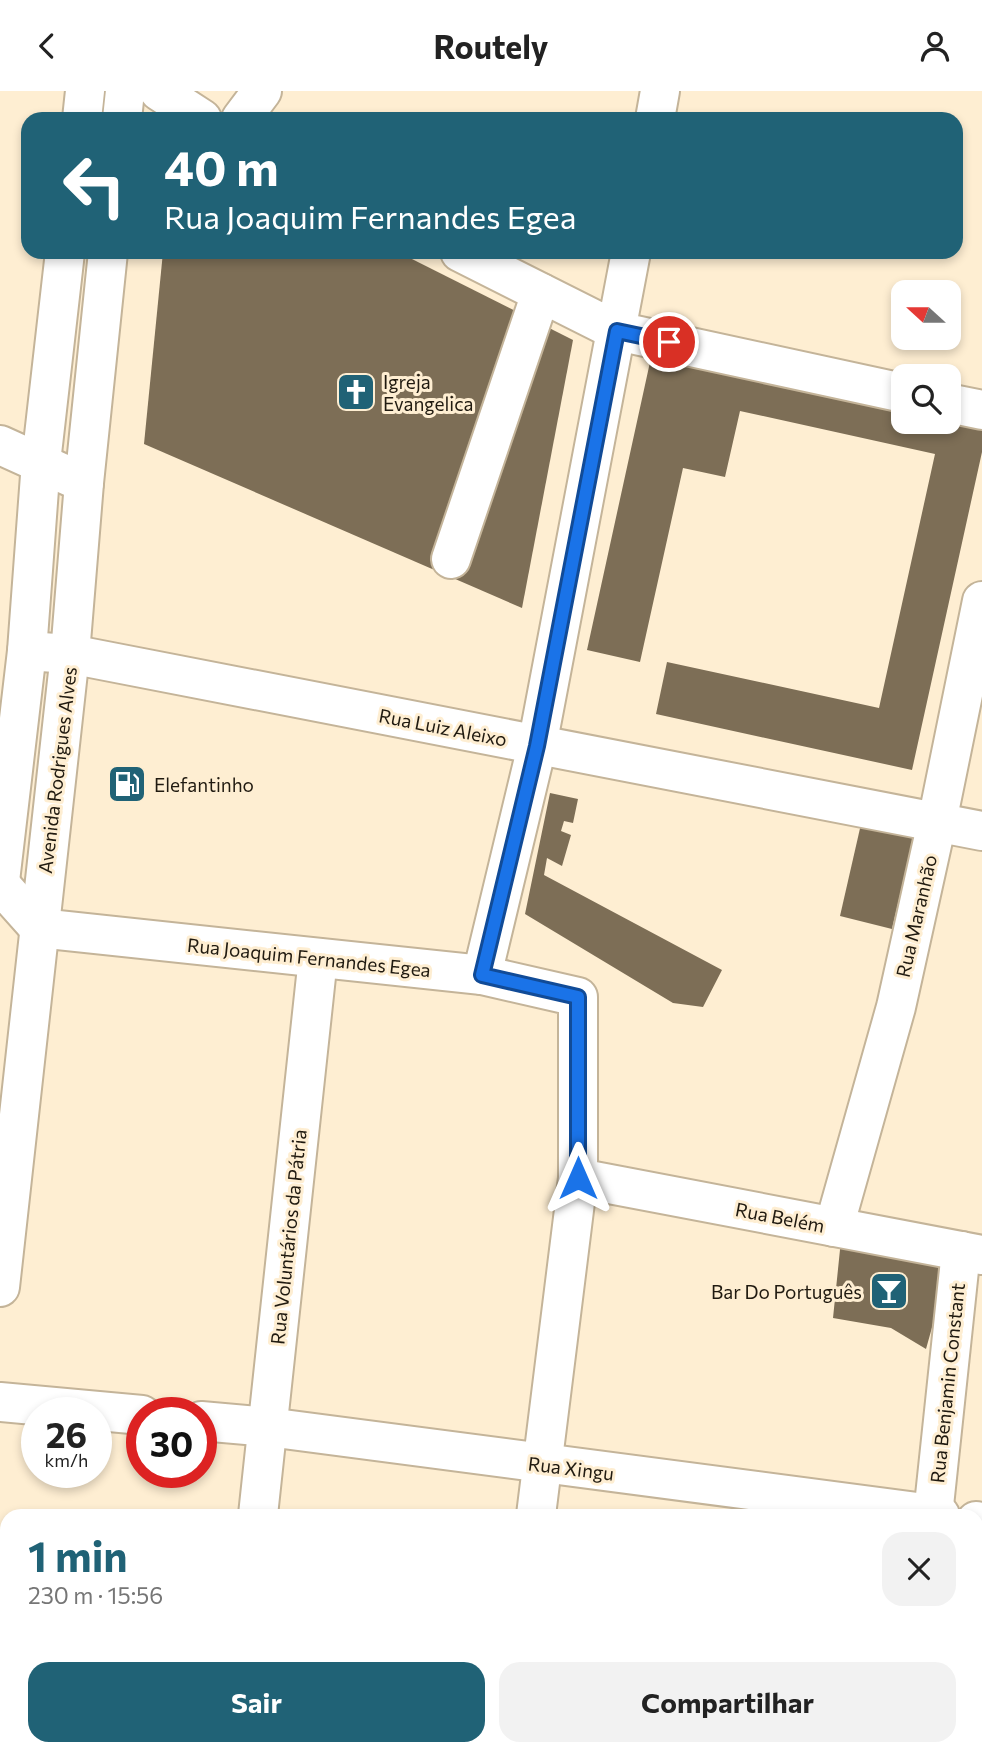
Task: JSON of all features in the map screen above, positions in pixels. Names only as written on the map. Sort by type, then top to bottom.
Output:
[{"type":"street","points":[[83,112],[85,91]]},
{"type":"street","points":[[123,112],[125,91]]},
{"type":"street","points":[[159,91],[191,112]]},
{"type":"street","points":[[247,112],[262,91]]},
{"type":"street","points":[[656,112],[660,91]]},
{"type":"street","points":[[39,928],[0,882],[27,651],[41,462],[64,259]]},
{"type":"street","name":"Avenida Rodrigues Alves","points":[[0,1287],[70,654],[84,483],[107,259]]},
{"type":"street","points":[[474,259],[617,331],[891,390]]},
{"type":"street","points":[[482,975],[537,746],[630,259]]},
{"type":"street","points":[[451,559],[541,293]]},
{"type":"street","points":[[961,406],[982,410]]},
{"type":"street","points":[[0,445],[84,483]]},
{"type":"street","name":"Rua Maranhão","points":[[834,1227],[896,1007],[982,601]]},
{"type":"street","name":"Rua Luiz Aleixo","points":[[27,651],[70,654],[982,831]]},
{"type":"street","name":"Rua Joaquim Fernandes Egea","points":[[39,928],[482,975],[578,997],[578,1178]]},
{"type":"street","name":"Rua Voluntários da Pátria","points":[[259,1509],[318,958]]},
{"type":"street","points":[[537,1509],[578,1178]]},
{"type":"street","name":"Rua Belém","points":[[578,1178],[971,1253]]},
{"type":"street","name":"Rua Benjamin Constant","points":[[936,1509],[971,1253]]},
{"type":"street","points":[[0,1402],[126,1414]]},
{"type":"street","name":"Rua Xingu","points":[[217,1422],[889,1509]]},
{"type":"building","name":"Igreja Evangelica","points":[[162,259],[412,259],[573,340],[522,608],[144,444]]},
{"type":"building","points":[[652,353],[891,404],[891,434],[961,434],[961,424],[982,425],[982,452],[912,770],[656,714],[667,662],[879,708],[935,454],[740,411],[725,477],[683,468],[640,662],[587,650]]},
{"type":"building","points":[[550,793],[578,799],[573,823],[564,821],[561,831],[571,835],[562,866],[547,858],[544,875],[722,970],[703,1007],[673,1003],[525,914]]},
{"type":"building","points":[[861,824],[914,835],[892,929],[840,916]]},
{"type":"building","name":"Bar Do Português","points":[[841,1240],[950,1263],[926,1349],[891,1328],[833,1318]]},
{"type":"place","name":"Igreja Evangelica","points":[[356,392]]},
{"type":"place","name":"Elefantinho","points":[[127,784]]},
{"type":"place","name":"Bar Do Português","points":[[889,1291]]},
{"type":"route","points":[[578,1178],[578,997],[482,975],[537,746],[617,331],[669,342]]}]
